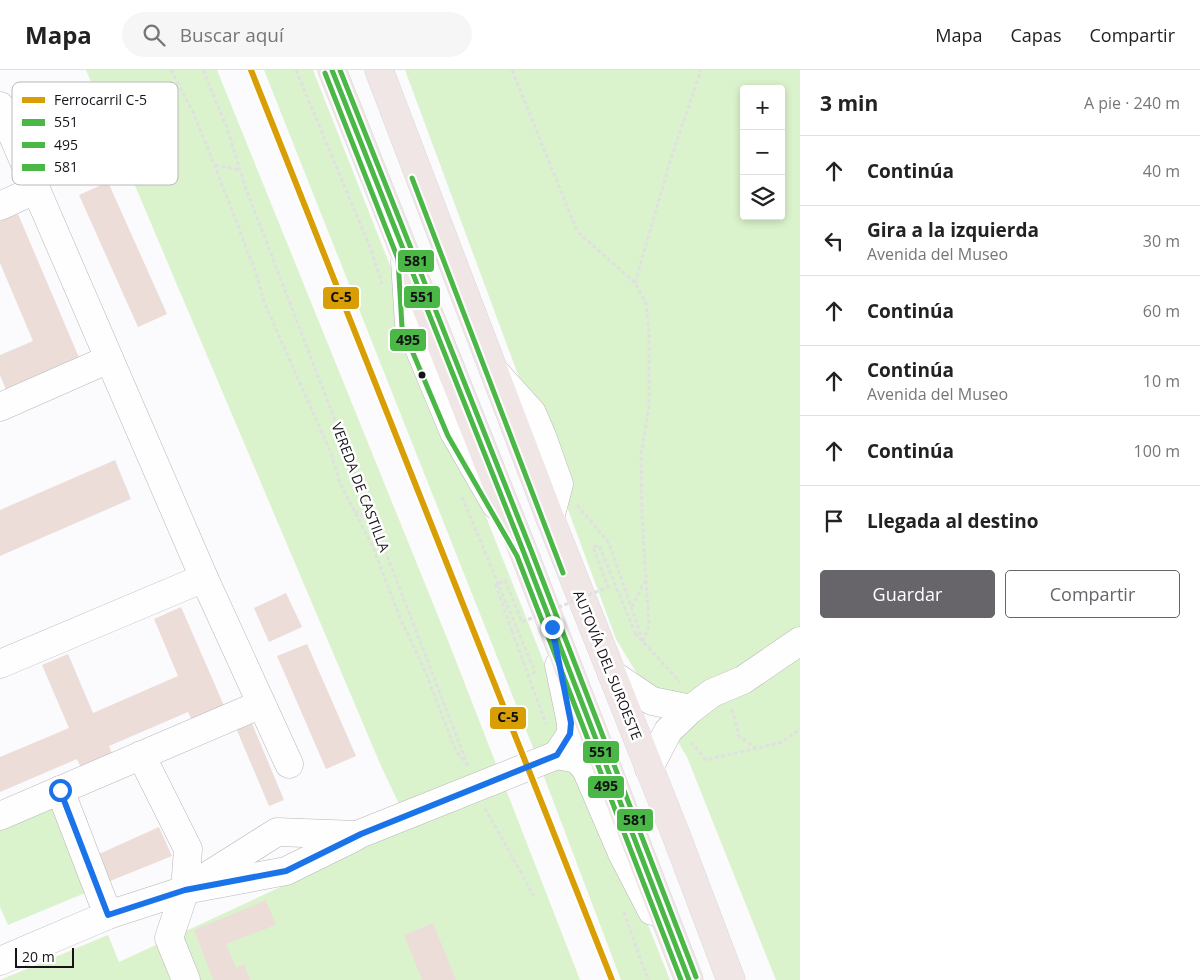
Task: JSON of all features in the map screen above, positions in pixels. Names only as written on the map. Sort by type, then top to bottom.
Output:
[{"type":"highway","points":[[332,70],[524,553],[689,980]]},
{"type":"highway","name":"AUTOVÍA DEL SUROESTE","points":[[379,70],[492,369],[676,835],[731,980]]},
{"type":"highway","points":[[676,835],[703,865],[750,980]]},
{"type":"street","points":[[0,106],[12,135]]},
{"type":"street","points":[[33,185],[204,578],[289,764]]},
{"type":"street","points":[[0,206],[35,190]]},
{"type":"street","points":[[0,407],[109,359]]},
{"type":"street","points":[[0,664],[204,578]]},
{"type":"street","points":[[552,627],[571,723],[570,734],[557,755]]},
{"type":"street","points":[[649,768],[668,731],[690,709],[712,693],[743,680],[800,641]]},
{"type":"street","points":[[612,674],[652,701],[690,709]]},
{"type":"street","points":[[0,816],[261,704]]},
{"type":"street","points":[[141,755],[188,849],[185,890],[169,938],[186,980]]},
{"type":"street","points":[[0,960],[108,915],[185,890],[286,871],[361,834],[401,818],[471,777],[557,755],[577,759],[586,770],[622,853],[689,980]]},
{"type":"street","points":[[60,790],[108,915]]},
{"type":"street","points":[[185,890],[277,832],[361,834]]},
{"type":"path","points":[[171,70],[177,82]]},
{"type":"path","name":"VEREDA DE CASTILLA","points":[[203,70],[226,125],[240,170],[471,777],[534,896]]},
{"type":"path","points":[[296,70],[372,252],[384,290]]},
{"type":"path","points":[[512,70],[577,231],[635,283],[646,304],[649,333],[649,406],[641,455],[649,625],[643,642]]},
{"type":"path","points":[[635,283],[671,158],[701,70]]},
{"type":"path","points":[[178,83],[193,112],[256,273],[264,302],[331,453],[340,483],[372,545],[401,620],[426,673],[455,749],[471,777]]},
{"type":"path","points":[[214,165],[240,170]]},
{"type":"path","points":[[460,490],[535,672],[528,676]]},
{"type":"path","points":[[577,504],[609,543],[643,642]]},
{"type":"path","points":[[355,511],[374,522]]},
{"type":"path","points":[[557,755],[496,586],[505,580],[522,622],[608,587],[593,547],[599,545],[634,633],[682,685],[690,709],[691,742],[706,760],[782,742],[800,729]]},
{"type":"path","points":[[632,607],[646,579]]},
{"type":"green space","points":[[86,70],[217,70],[449,643],[580,980],[0,980],[108,935],[119,962],[410,827],[381,766],[135,185],[178,185],[178,82],[91,82]]},
{"type":"green space","points":[[264,70],[313,70],[391,268],[399,322],[475,489],[670,980],[621,980],[532,745]]},
{"type":"green space","points":[[405,70],[800,70],[800,980],[776,980],[687,757],[616,639]]},
{"type":"green space","points":[[54,804],[90,891],[8,925],[0,907],[0,828]]},
{"type":"building","points":[[101,185],[109,185],[167,314],[138,327],[79,195]]},
{"type":"building","points":[[18,214],[80,360],[7,392],[0,375],[0,355],[33,341],[0,263],[0,221]]},
{"type":"building","points":[[115,460],[131,499],[0,556],[0,510]]},
{"type":"building","points":[[286,593],[302,627],[269,642],[254,608]]},
{"type":"building","points":[[181,607],[225,708],[193,722],[188,712],[109,746],[113,756],[82,770],[77,759],[0,792],[0,757],[69,728],[42,665],[68,654],[93,713],[178,676],[154,619]]},
{"type":"building","points":[[307,644],[356,756],[326,769],[277,656]]},
{"type":"building","points":[[251,721],[284,800],[269,806],[236,728]]},
{"type":"building","points":[[159,827],[172,856],[110,881],[99,854]]},
{"type":"building","points":[[266,900],[276,925],[226,944],[236,968],[244,964],[250,980],[213,980],[194,930]]},
{"type":"building","points":[[433,923],[456,980],[422,980],[404,935]]},
{"type":"rail line","name":"C-5","points":[[251,70],[612,980]]},
{"type":"transit line","name":"551","points":[[332,70],[524,553],[689,980]]},
{"type":"transit line","name":"581","points":[[340,70],[531,550],[696,977]]},
{"type":"transit line","name":"495","points":[[325,73],[398,259],[402,327],[448,436],[517,556],[681,980]]},
{"type":"transit line","name":"495","points":[[412,178],[563,573]]},
{"type":"route","points":[[60,790],[108,915],[185,890],[286,871],[361,834],[557,755],[570,734],[571,723],[552,627]]}]
